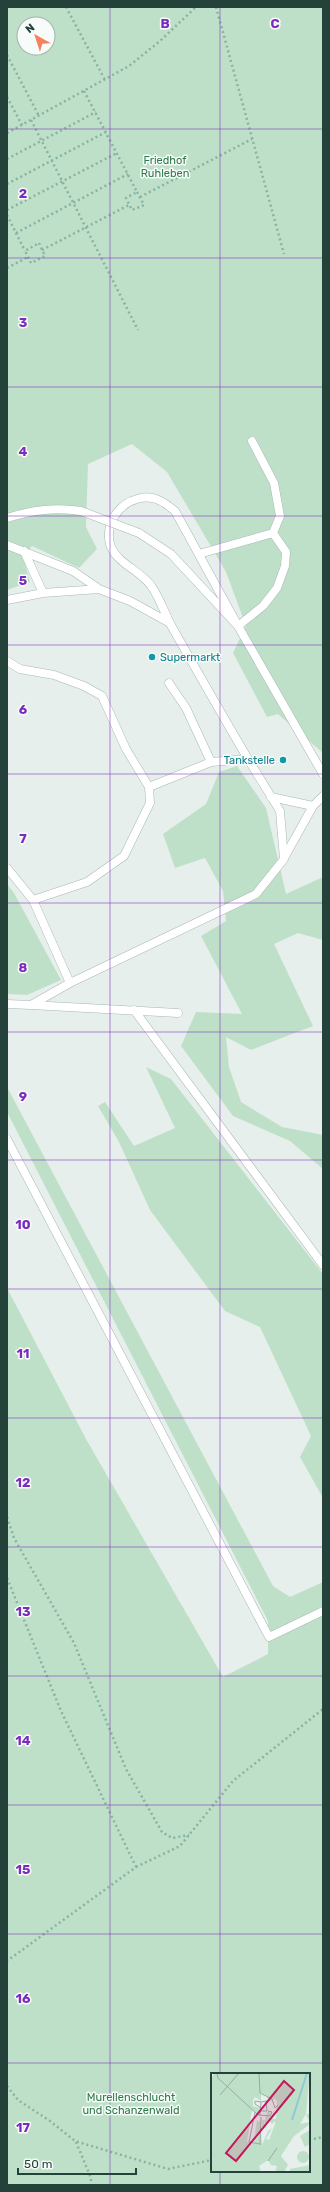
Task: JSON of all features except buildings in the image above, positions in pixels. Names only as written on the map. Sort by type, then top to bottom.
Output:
[{"type":"lane","points":[[252,441],[274,483],[280,516],[273,533]]},
{"type":"lane","points":[[284,859],[280,811],[248,759],[170,623],[151,586],[123,562],[111,546],[108,532],[115,515],[124,505],[136,499],[150,497],[162,501],[175,510],[238,626],[323,774]]},
{"type":"lane","points":[[7,518],[40,509],[61,508],[81,511],[139,533],[171,554],[238,626]]},
{"type":"lane","points":[[199,554],[273,533]]},
{"type":"lane","points":[[238,626],[263,606],[277,588],[285,566],[286,552],[273,533]]},
{"type":"lane","points":[[7,545],[73,571],[99,589],[130,601],[170,623]]},
{"type":"lane","points":[[24,551],[43,593]]},
{"type":"lane","points":[[7,600],[43,593],[99,589]]},
{"type":"lane","points":[[7,661],[20,669],[54,675],[77,683],[102,696],[126,749],[149,787],[150,802],[124,856],[87,882],[33,900]]},
{"type":"lane","points":[[169,682],[186,708],[211,762]]},
{"type":"lane","points":[[149,787],[211,762],[248,759]]},
{"type":"lane","points":[[31,1004],[70,983],[256,894],[284,859],[312,806],[323,796]]},
{"type":"lane","points":[[271,797],[312,806]]},
{"type":"lane","points":[[7,868],[33,900],[70,983]]},
{"type":"lane","points":[[7,1004],[31,1004],[178,1013]]},
{"type":"lane","points":[[134,1010],[323,1265]]},
{"type":"lane","points":[[7,1139],[269,1637],[323,1611]]},
{"type":"path","points":[[66,7],[105,80]]},
{"type":"path","points":[[7,133],[129,66],[160,41],[196,7]]},
{"type":"path","points":[[216,7],[284,254]]},
{"type":"path","points":[[7,55],[39,116]]},
{"type":"path","points":[[84,91],[144,205],[132,210],[126,198],[137,192]]},
{"type":"path","points":[[7,97],[22,125]]},
{"type":"path","points":[[7,158],[96,112]]},
{"type":"path","points":[[31,120],[138,330]]},
{"type":"path","points":[[7,184],[106,132]]},
{"type":"path","points":[[140,197],[252,139]]},
{"type":"path","points":[[7,210],[117,153]]},
{"type":"path","points":[[16,233],[128,174]]},
{"type":"path","points":[[42,250],[129,204]]},
{"type":"path","points":[[7,215],[16,233],[25,251],[31,263],[45,256],[38,243],[25,251]]},
{"type":"path","points":[[7,268],[28,257]]},
{"type":"path","points":[[7,1517],[14,1538],[74,1643],[126,1769],[162,1832],[172,1838],[189,1835]]},
{"type":"path","points":[[7,1578],[61,1711],[136,1867]]},
{"type":"path","points":[[7,1962],[136,1867],[180,1846],[233,1781],[323,1709]]},
{"type":"path","points":[[7,2086],[18,2100],[50,2121],[76,2141],[168,2169],[211,2160]]},
{"type":"path","points":[[310,2140],[323,2137]]},
{"type":"path","points":[[76,2141],[91,2178],[91,2185]]},
{"type":"green space","name":"Friedhof Ruhleben","points":[[7,7],[323,7],[323,753],[278,714],[267,717],[233,653],[246,626],[226,572],[167,472],[132,444],[88,464],[86,527],[97,549],[79,568],[32,546],[23,556],[30,582],[7,590]]},
{"type":"green space","points":[[237,766],[266,808],[286,894],[323,877],[323,940],[298,933],[274,944],[313,1026],[251,1050],[226,1037],[229,1067],[241,1102],[282,1127],[323,1135],[323,1169],[290,1141],[233,1116],[181,1046],[196,1012],[242,1014],[201,936],[226,921],[223,891],[205,858],[175,868],[163,834],[206,804],[219,772]]},
{"type":"green space","points":[[7,884],[14,893],[61,980],[27,995],[7,994]]},
{"type":"green space","points":[[146,1067],[171,1079],[323,1274],[323,1498],[300,1457],[311,1436],[260,1327],[225,1311],[150,1210],[119,1142],[98,1106],[105,1102],[134,1146],[175,1128]]},
{"type":"green space","name":"Murellenschlucht und Schanzenwald","points":[[7,1087],[273,1586],[290,1597],[323,1582],[323,2185],[7,2185],[7,1288],[86,1439],[223,1677],[268,1654],[268,1621],[7,1112]]},
{"type":"place","name":"Supermarkt","points":[[152,657]]},
{"type":"place","name":"Tankstelle","points":[[283,760]]}]
